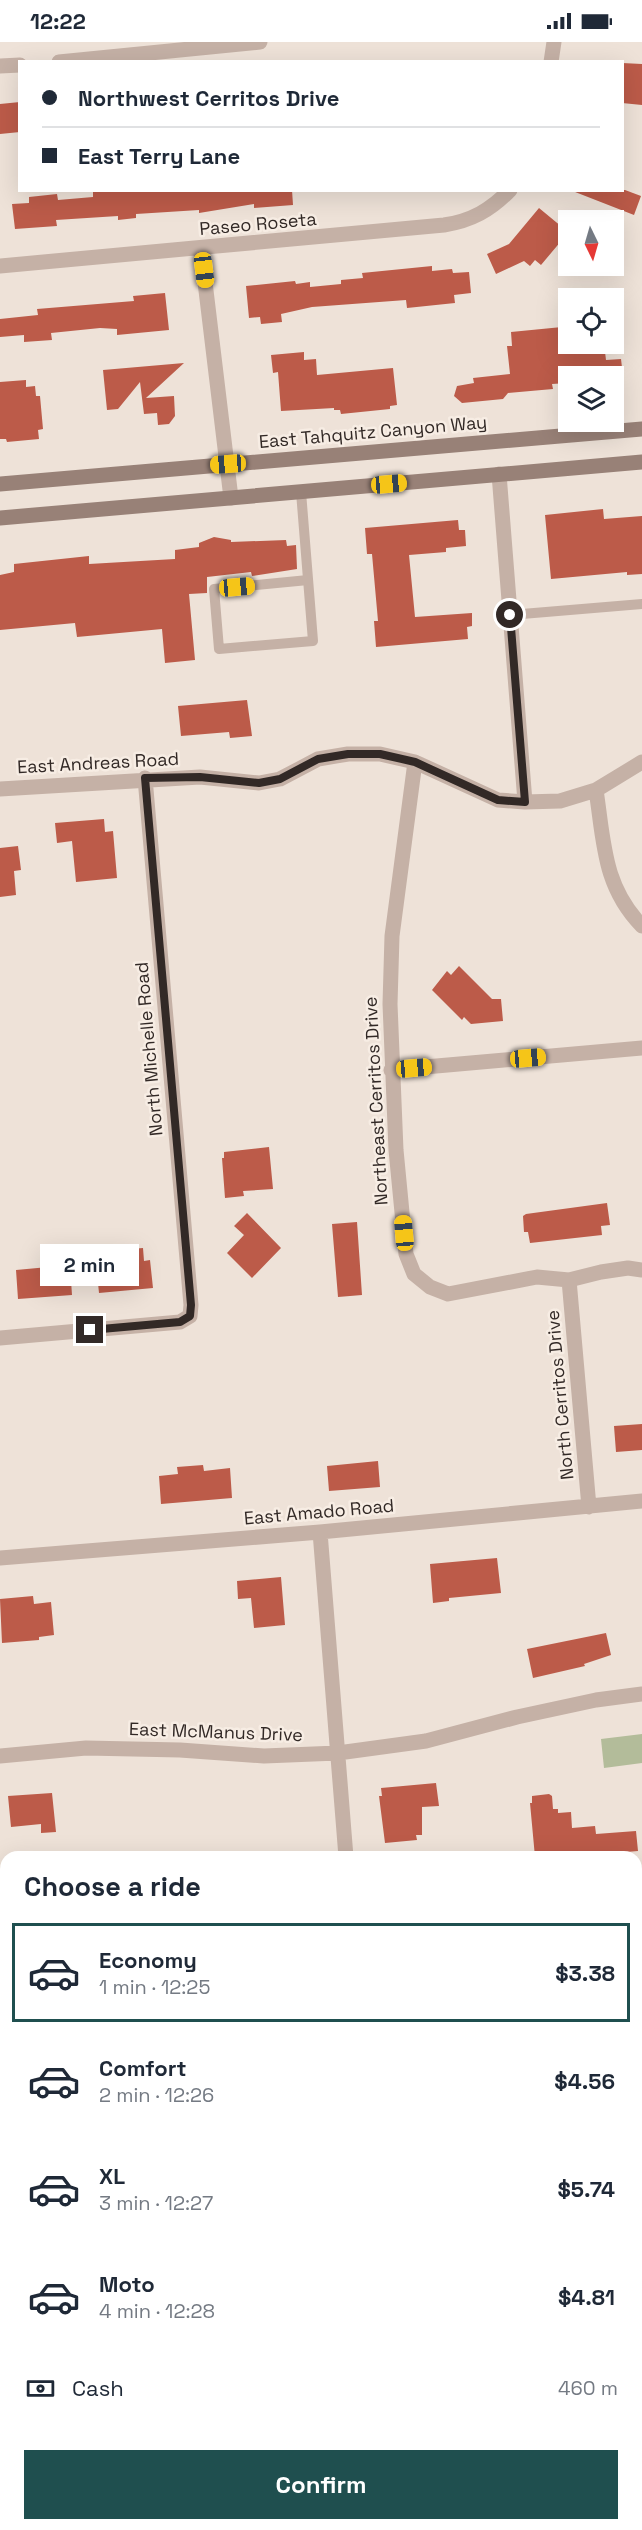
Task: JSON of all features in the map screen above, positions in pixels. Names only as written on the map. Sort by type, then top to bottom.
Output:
[{"type":"main road","name":"East Tahquitz Canyon Way","points":[[0,484],[642,429]]},
{"type":"main road","points":[[0,518],[642,462]]},
{"type":"street","points":[[79,60],[260,42]]},
{"type":"street","points":[[551,60],[554,42]]},
{"type":"street","points":[[0,66],[18,65]]},
{"type":"street","name":"Paseo Roseta","points":[[0,266],[201,249],[466,221],[500,201],[508,192]]},
{"type":"street","points":[[201,249],[231,498]]},
{"type":"street","points":[[499,474],[525,802]]},
{"type":"street","name":"East Andreas Road","points":[[0,789],[145,778],[200,777],[259,783],[280,779],[318,759],[348,754],[380,754],[415,762],[498,800],[560,801],[596,790],[642,762]]},
{"type":"street","name":"Northeast Cerritos Drive","points":[[415,762],[392,936],[391,1070],[406,1254],[414,1274],[430,1287],[448,1294],[537,1277],[569,1280],[628,1268],[642,1270]]},
{"type":"street","name":"North Michelle Road","points":[[0,1338],[180,1322],[190,1316],[191,1305],[145,778]]},
{"type":"street","points":[[596,790],[606,858],[614,889],[642,926]]},
{"type":"street","points":[[391,1070],[642,1048]]},
{"type":"street","name":"North Cerritos Drive","points":[[569,1280],[589,1507]]},
{"type":"street","name":"East Amado Road","points":[[0,1558],[320,1532],[642,1501]]},
{"type":"street","points":[[320,1532],[346,1851]]},
{"type":"street","name":"East McManus Drive","points":[[0,1756],[86,1748],[180,1750],[264,1756],[338,1753],[426,1741],[517,1717],[596,1700],[642,1694]]},
{"type":"lane","points":[[301,492],[314,641],[219,649],[214,589],[308,580]]},
{"type":"lane","points":[[510,615],[642,604]]},
{"type":"green space","points":[[642,1734],[642,1763],[604,1768],[601,1739]]},
{"type":"building","points":[[624,63],[642,64],[642,105],[624,103]]},
{"type":"building","points":[[18,102],[18,132],[0,134],[0,104]]},
{"type":"building","points":[[625,190],[641,196],[634,215],[575,192],[624,192]]},
{"type":"building","points":[[93,192],[292,192],[293,205],[254,208],[254,204],[199,213],[199,210],[136,214],[136,218],[118,220],[118,216],[56,220],[57,226],[15,229],[12,204],[29,203],[29,197],[57,194],[58,200],[93,197]]},
{"type":"building","points":[[539,208],[558,224],[558,245],[541,265],[535,260],[530,266],[524,261],[496,274],[487,254],[509,244]]},
{"type":"building","points":[[432,266],[432,271],[452,269],[453,273],[469,272],[471,293],[454,295],[455,303],[407,308],[406,300],[312,307],[281,314],[282,322],[261,324],[260,317],[249,318],[246,286],[295,281],[296,284],[310,282],[310,287],[341,284],[341,280],[363,278],[362,273]]},
{"type":"building","points":[[165,293],[169,330],[117,335],[117,329],[100,328],[51,333],[52,340],[24,342],[24,335],[0,337],[0,319],[38,315],[37,309],[134,301],[133,296]]},
{"type":"building","points":[[558,327],[558,354],[605,354],[606,360],[621,359],[622,366],[558,366],[558,384],[552,384],[553,389],[508,393],[503,399],[462,403],[454,396],[457,386],[474,383],[473,378],[510,374],[507,346],[512,346],[511,332]]},
{"type":"building","points":[[304,352],[304,360],[316,359],[317,375],[393,368],[397,405],[390,406],[390,409],[341,414],[340,410],[334,410],[334,408],[281,411],[278,372],[273,373],[271,355]]},
{"type":"building","points":[[184,363],[146,398],[174,396],[175,416],[169,424],[158,425],[157,413],[144,414],[140,382],[118,409],[107,410],[103,370]]},
{"type":"building","points":[[26,380],[26,387],[35,386],[36,396],[40,396],[43,429],[38,430],[39,439],[7,442],[6,439],[0,439],[0,382]]},
{"type":"building","points":[[603,509],[604,519],[642,516],[642,574],[627,575],[627,572],[551,579],[545,515]]},
{"type":"building","points":[[458,520],[459,530],[465,530],[466,546],[446,548],[446,552],[409,555],[415,617],[472,613],[472,626],[467,627],[468,639],[376,647],[374,621],[378,621],[372,554],[367,554],[365,528]]},
{"type":"building","points":[[214,537],[231,540],[231,542],[286,540],[287,546],[296,545],[297,569],[252,576],[251,572],[207,577],[207,593],[189,594],[195,660],[165,663],[162,629],[77,637],[75,623],[0,630],[0,575],[14,572],[14,564],[89,556],[89,564],[175,559],[175,550],[199,547],[199,543]]},
{"type":"building","points":[[247,700],[252,736],[230,738],[229,732],[181,736],[178,706]]},
{"type":"building","points":[[104,819],[105,832],[113,831],[117,878],[76,882],[72,841],[57,843],[55,823]]},
{"type":"building","points":[[18,846],[21,870],[14,871],[16,895],[0,897],[0,848]]},
{"type":"building","points":[[459,966],[492,999],[501,999],[503,1021],[471,1024],[464,1017],[462,1020],[432,990],[447,971],[451,975]]},
{"type":"building","points":[[269,1147],[273,1189],[243,1191],[244,1196],[225,1198],[222,1158],[224,1158],[224,1152]]},
{"type":"building","points":[[607,1203],[610,1225],[601,1226],[602,1235],[530,1243],[528,1232],[524,1232],[523,1216],[526,1214]]},
{"type":"building","points":[[247,1213],[281,1248],[252,1278],[227,1253],[244,1235],[234,1226]]},
{"type":"building","points":[[357,1222],[362,1295],[338,1297],[332,1224]]},
{"type":"building","points":[[143,1248],[144,1261],[150,1260],[153,1288],[99,1293],[96,1263],[119,1261],[117,1250]]},
{"type":"building","points":[[70,1265],[72,1295],[18,1299],[16,1270]]},
{"type":"building","points":[[642,1424],[642,1450],[616,1452],[614,1426]]},
{"type":"building","points":[[378,1461],[380,1487],[329,1491],[327,1466]]},
{"type":"building","points":[[203,1465],[204,1471],[230,1468],[232,1498],[161,1504],[159,1476],[178,1474],[177,1467]]},
{"type":"building","points":[[497,1558],[501,1593],[449,1598],[449,1601],[433,1603],[430,1564]]},
{"type":"building","points":[[281,1577],[285,1625],[254,1628],[251,1598],[238,1599],[237,1581]]},
{"type":"building","points":[[33,1596],[34,1604],[51,1602],[54,1635],[39,1637],[39,1640],[2,1643],[0,1599]]},
{"type":"building","points":[[606,1633],[611,1655],[584,1664],[585,1666],[533,1678],[527,1649]]},
{"type":"building","points":[[436,1783],[439,1806],[422,1807],[422,1835],[416,1835],[417,1840],[385,1843],[379,1796],[382,1796],[381,1788]]},
{"type":"building","points":[[52,1793],[56,1832],[41,1833],[41,1824],[11,1827],[8,1796]]},
{"type":"building","points":[[549,1794],[552,1796],[553,1809],[558,1809],[558,1813],[571,1812],[572,1828],[595,1826],[596,1834],[636,1831],[638,1851],[534,1851],[530,1803],[532,1803],[532,1796]]},
{"type":"route","points":[[90,1330],[180,1322],[190,1316],[191,1305],[145,778],[200,777],[259,783],[280,779],[318,759],[348,754],[380,754],[415,762],[498,800],[525,802],[510,615]]}]
